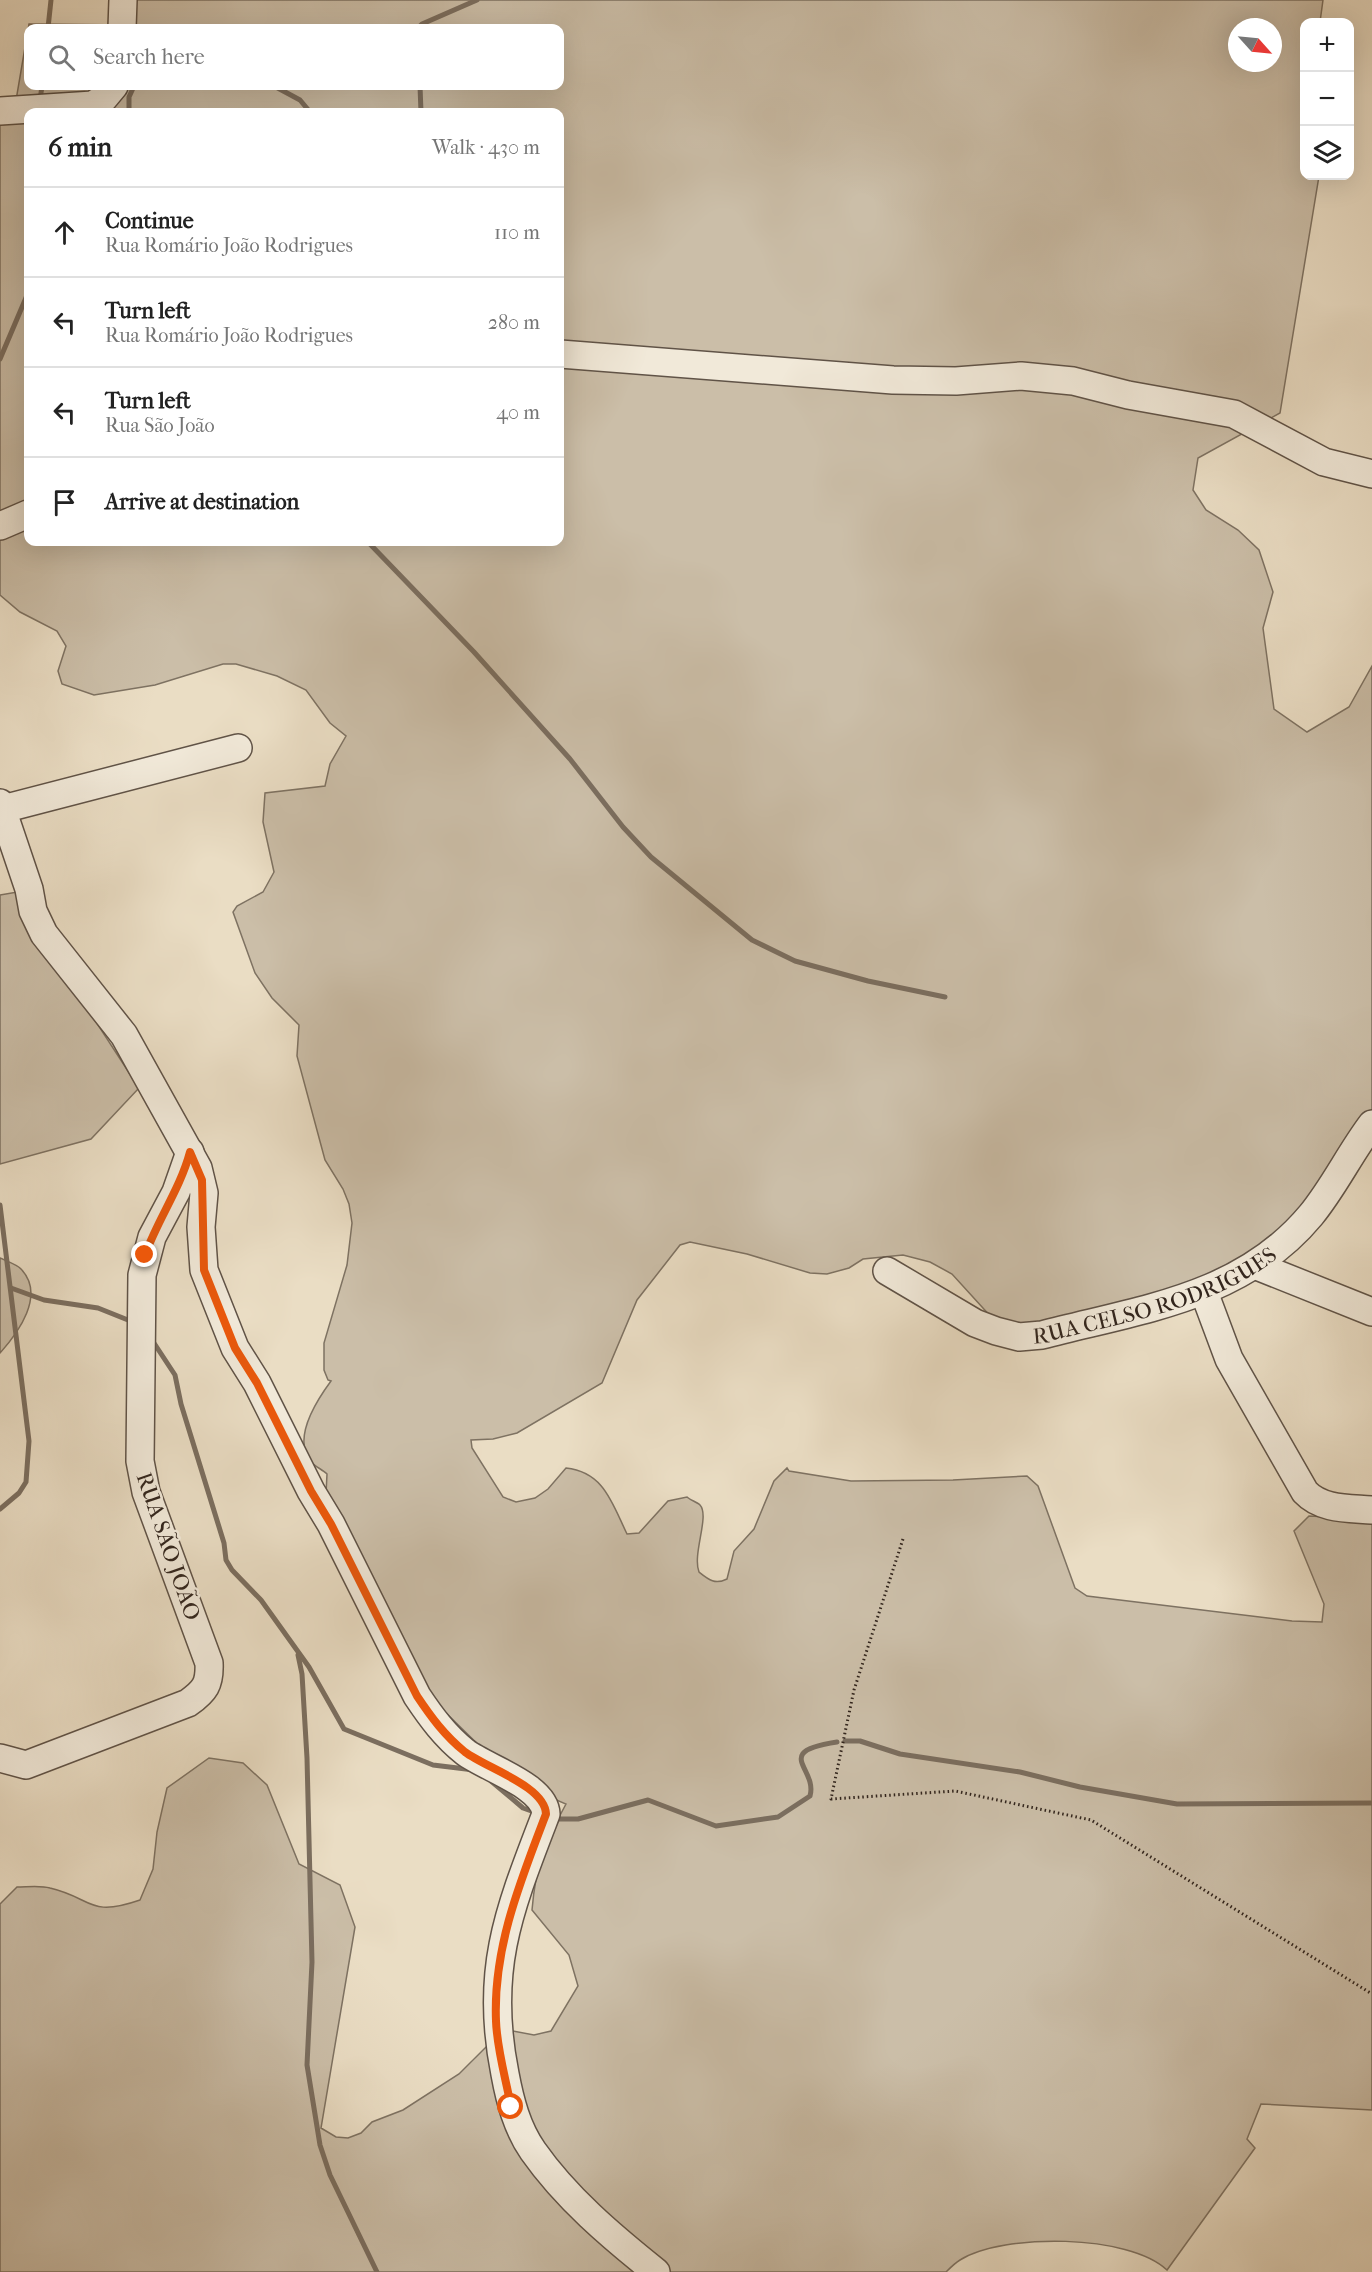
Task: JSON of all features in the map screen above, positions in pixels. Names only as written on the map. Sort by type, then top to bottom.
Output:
[{"type":"street","points":[[122,24],[123,0]]},
{"type":"street","points":[[46,108],[93,105],[111,90]]},
{"type":"street","points":[[0,111],[24,109]]},
{"type":"street","points":[[564,354],[893,380],[956,381],[1021,376],[1073,381],[1234,414],[1324,462],[1372,474]]},
{"type":"street","points":[[0,526],[24,516]]},
{"type":"street","points":[[238,748],[2,806],[33,911],[44,934],[124,1035],[190,1152],[202,1180],[204,1270],[235,1348],[257,1383],[311,1491],[331,1524],[417,1696],[434,1722],[467,1753],[533,1792],[544,1802],[546,1814],[501,1946],[496,1982],[496,2024],[511,2107],[532,2149],[557,2180],[617,2240],[656,2272]]},
{"type":"street","name":"RUA CELSO RODRIGUES","points":[[887,1271],[975,1323],[1019,1337],[1042,1335],[1204,1292],[1257,1266],[1281,1247],[1312,1213],[1372,1124]]},
{"type":"street","name":"RUA SÃO JOÃO","points":[[0,1758],[26,1765],[188,1702],[203,1693],[210,1680],[209,1664],[146,1492],[140,1461],[142,1275],[152,1237],[176,1192],[190,1152]]},
{"type":"street","points":[[1257,1266],[1372,1312]]},
{"type":"street","points":[[1204,1292],[1229,1359],[1305,1492],[1310,1498],[1327,1506],[1372,1510]]},
{"type":"path","points":[[903,1539],[854,1690],[831,1799],[955,1791],[1091,1820],[1372,1994]]},
{"type":"shaded area","points":[[133,0],[1323,0],[1321,18],[1300,18],[1300,180],[1318,180],[1280,413],[1198,458],[1193,490],[1206,510],[1238,530],[1259,550],[1273,592],[1263,628],[1274,709],[1307,732],[1349,707],[1372,666],[1372,1121],[1312,1205],[1237,1270],[1052,1329],[993,1319],[952,1274],[930,1262],[903,1255],[863,1259],[849,1268],[827,1274],[810,1273],[747,1254],[690,1242],[680,1245],[637,1300],[602,1383],[517,1433],[493,1439],[471,1440],[472,1448],[503,1497],[516,1502],[535,1498],[548,1489],[566,1468],[579,1471],[598,1482],[605,1491],[627,1534],[639,1533],[668,1501],[687,1497],[700,1505],[703,1510],[697,1564],[699,1572],[716,1582],[727,1579],[734,1551],[754,1529],[774,1481],[787,1468],[789,1471],[851,1481],[953,1480],[1027,1476],[1038,1486],[1075,1588],[1087,1596],[1292,1621],[1322,1622],[1324,1604],[1294,1531],[1309,1516],[1372,1519],[1372,2110],[1261,2104],[1247,2139],[1255,2148],[1167,2270],[1149,2258],[1125,2249],[1066,2241],[1006,2245],[980,2251],[960,2260],[946,2272],[0,2272],[0,1904],[17,1887],[34,1886],[64,1892],[100,1907],[123,1905],[140,1900],[153,1869],[157,1832],[167,1788],[209,1758],[243,1763],[267,1785],[299,1864],[340,1885],[355,1927],[321,2128],[336,2137],[348,2138],[361,2133],[372,2122],[403,2110],[459,2074],[488,2045],[513,2031],[534,2035],[551,2031],[578,1986],[569,1955],[532,1910],[542,1855],[566,1804],[538,1792],[495,1761],[445,1712],[416,1677],[326,1494],[327,1474],[312,1463],[306,1454],[304,1443],[308,1421],[331,1381],[328,1380],[324,1370],[324,1343],[347,1265],[352,1223],[349,1204],[343,1189],[325,1160],[297,1056],[299,1025],[272,998],[255,973],[233,912],[237,906],[263,892],[274,872],[263,822],[265,793],[325,786],[330,764],[346,736],[330,723],[306,690],[277,676],[236,664],[223,664],[155,685],[94,695],[62,684],[58,671],[66,646],[57,631],[20,612],[0,595],[0,117],[13,118],[24,53],[24,90],[564,90],[564,24],[131,24]]},
{"type":"shaded area","points":[[23,891],[46,945],[139,1088],[91,1139],[0,1164],[0,895]]},
{"type":"shaded area","points":[[0,1258],[21,1269],[28,1279],[31,1290],[27,1313],[0,1353]]},
{"type":"waterway","points":[[48,24],[51,0]]},
{"type":"waterway","points":[[422,24],[477,0]]},
{"type":"waterway","points":[[40,100],[41,90]]},
{"type":"waterway","points":[[129,108],[129,97],[132,90]]},
{"type":"waterway","points":[[281,90],[300,100],[307,108]]},
{"type":"waterway","points":[[420,90],[421,108]]},
{"type":"waterway","points":[[0,359],[24,302]]},
{"type":"waterway","points":[[372,546],[474,652],[570,759],[623,827],[651,857],[752,940],[795,961],[868,981],[945,997]]},
{"type":"waterway","points":[[0,1205],[29,1441],[26,1482],[19,1493],[0,1509]]},
{"type":"waterway","points":[[11,1288],[44,1300],[98,1308],[133,1322]]},
{"type":"waterway","points":[[152,1340],[175,1375],[181,1404],[224,1543],[226,1560],[232,1570],[261,1600],[309,1667],[344,1729],[433,1765],[474,1770]]},
{"type":"waterway","points":[[298,1655],[302,1674],[307,1758],[312,1962],[307,2065],[320,2145],[330,2175],[377,2272]]},
{"type":"waterway","points":[[845,1741],[860,1741],[900,1754],[1020,1772],[1080,1787],[1177,1804],[1372,1803]]},
{"type":"waterway","points":[[552,1819],[578,1819],[648,1800],[716,1826],[778,1817],[810,1796],[811,1786],[802,1756],[806,1751],[817,1746],[837,1742]]},
{"type":"waterway","points":[[491,1781],[523,1808],[537,1813]]},
{"type":"route","points":[[145,1255],[176,1192],[190,1152],[202,1180],[204,1193],[201,1227],[204,1270],[214,1299],[235,1348],[257,1383],[311,1491],[331,1524],[417,1696],[434,1722],[467,1753],[533,1792],[544,1802],[546,1814],[530,1855],[501,1946],[496,1982],[496,2024],[511,2107]]}]
